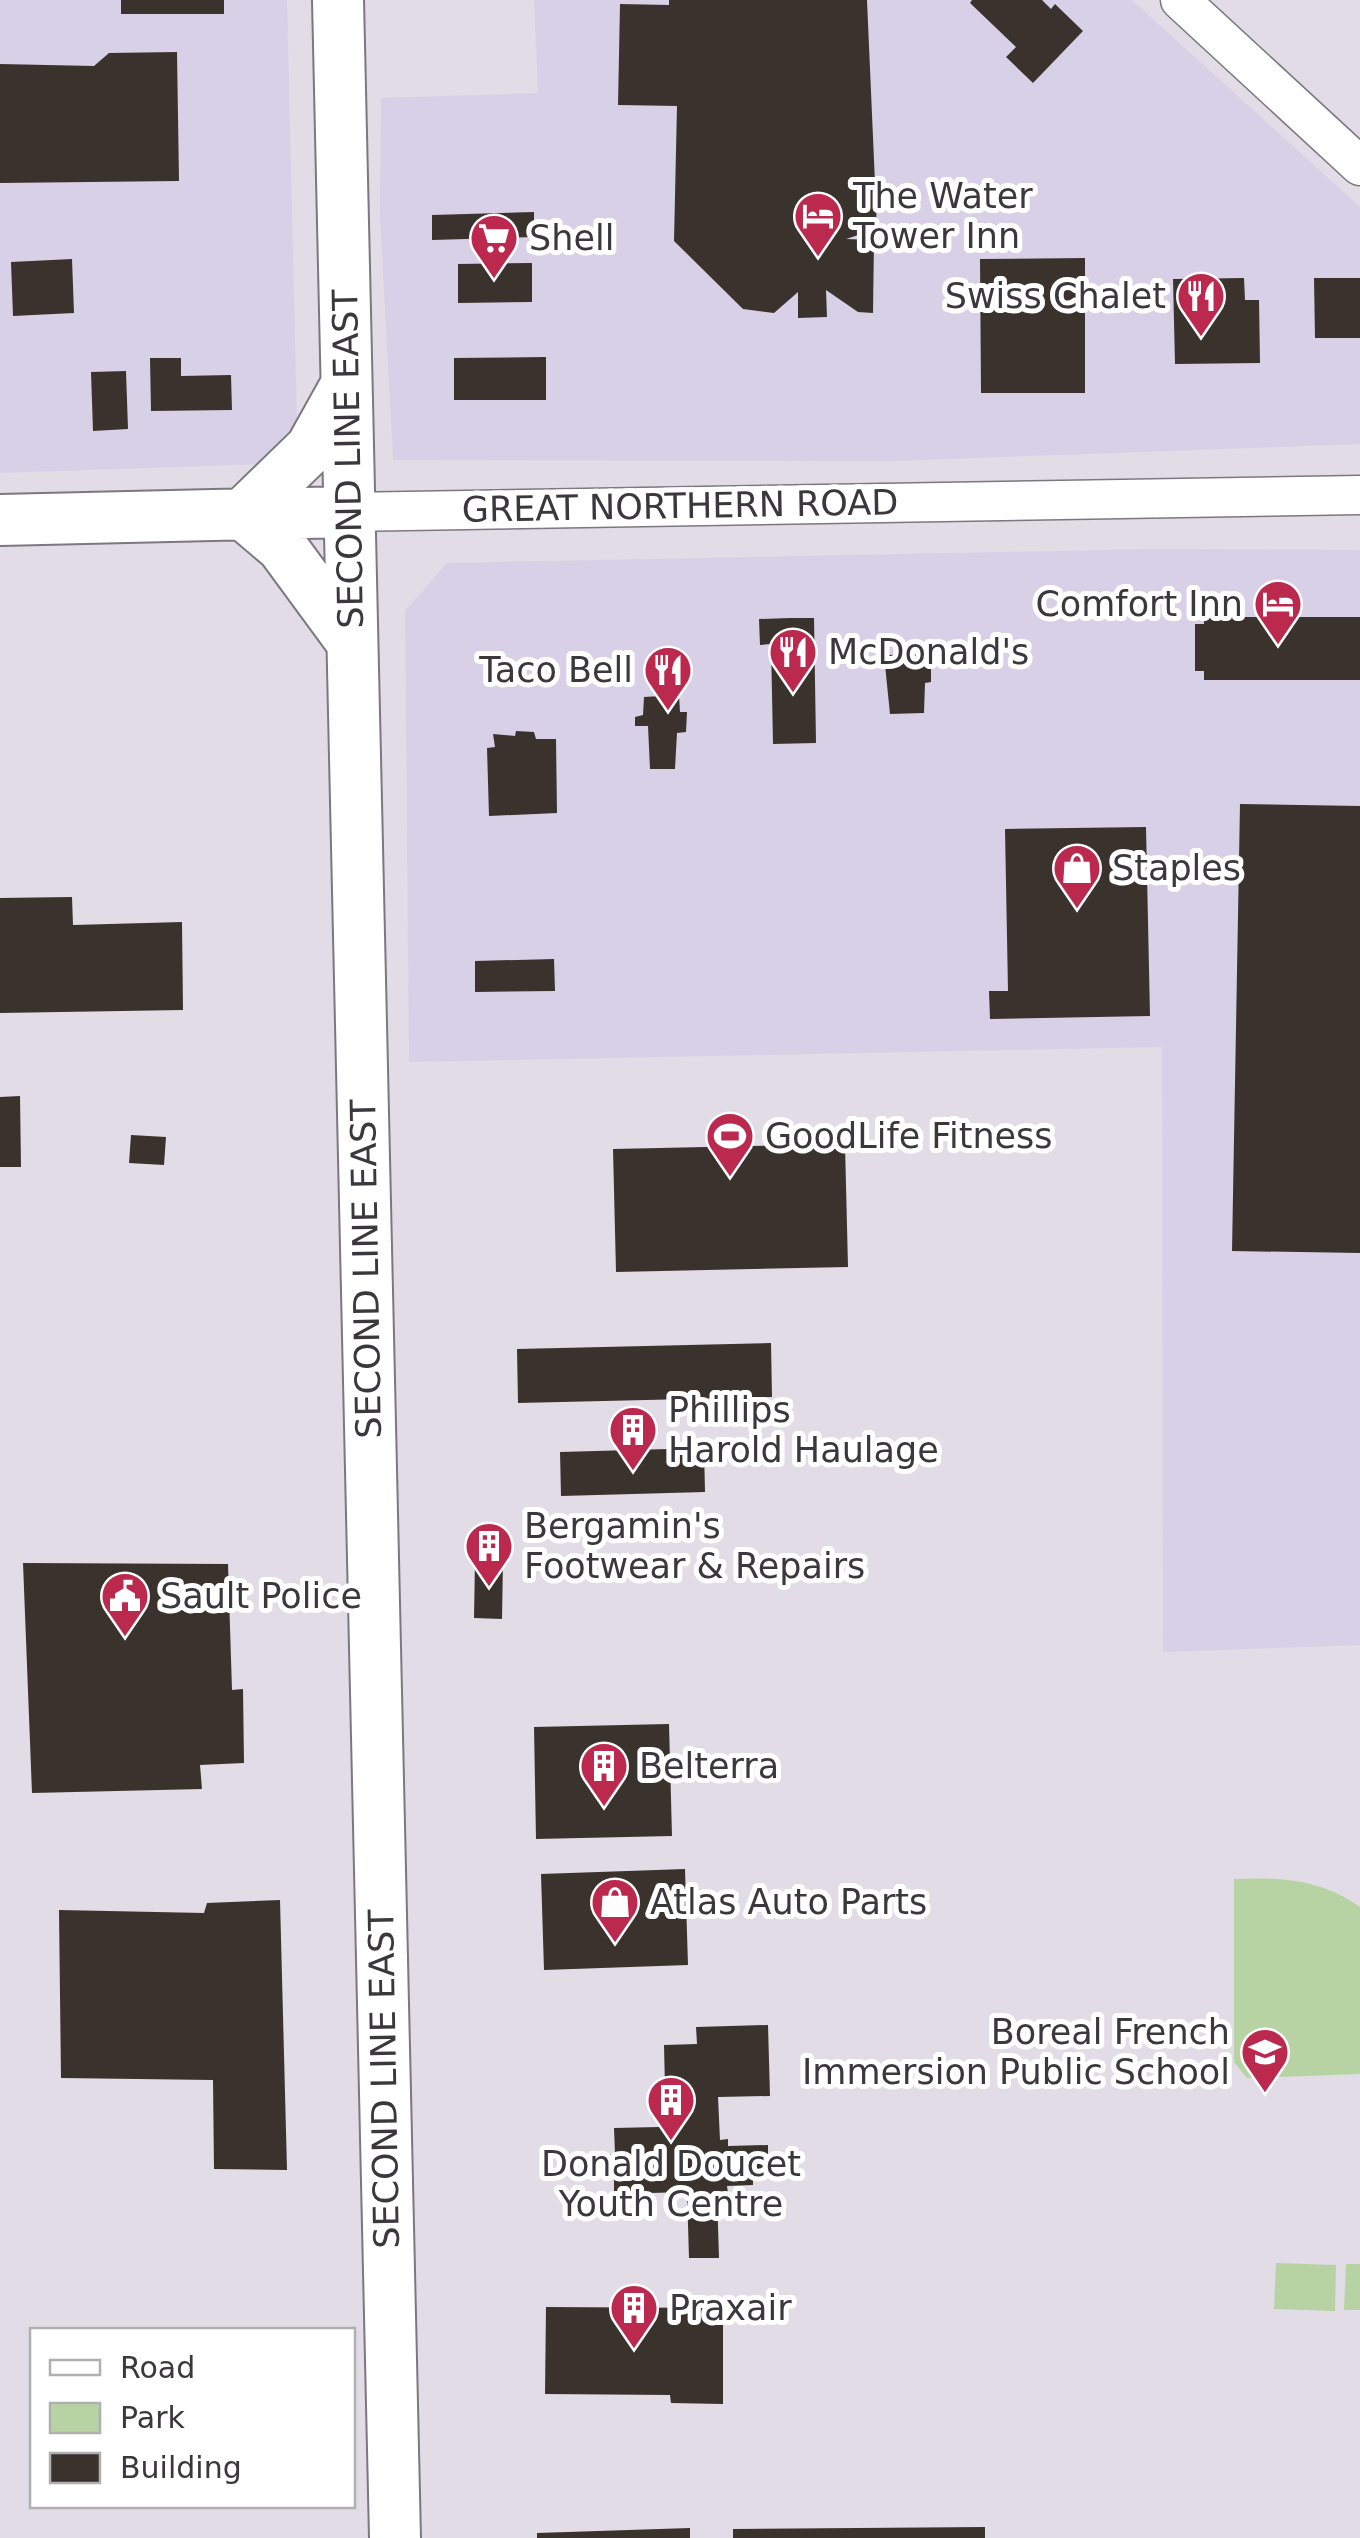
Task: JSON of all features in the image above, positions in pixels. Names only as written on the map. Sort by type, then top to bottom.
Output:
[{"type":"highway","name":"SECOND LINE EAST","points":[[338,0],[395,2538]]},
{"type":"highway","points":[[347,384],[311,448],[243,514],[282,547],[351,640]]},
{"type":"highway","name":"GREAT NORTHERN ROAD","points":[[0,520],[348,512]]},
{"type":"main road","points":[[1180,0],[1360,166]]},
{"type":"main road","name":"GREAT NORTHERN ROAD","points":[[348,512],[1360,495]]},
{"type":"shaded area","points":[[0,0],[287,0],[297,424],[264,464],[0,473]]},
{"type":"shaded area","points":[[534,0],[1132,0],[1360,207],[1360,444],[893,461],[393,460],[380,215],[381,98],[538,93]]},
{"type":"shaded area","points":[[1155,549],[1360,550],[1360,1645],[1163,1652],[1162,1047],[409,1062],[405,611],[447,563]]},
{"type":"green space","points":[[1234,1879],[1316,1885],[1360,1907],[1360,2074],[1247,2078],[1234,2062]]},
{"type":"green space","points":[[1276,2263],[1336,2265],[1335,2311],[1274,2309]]},
{"type":"green space","points":[[1346,2264],[1360,2264],[1360,2310],[1344,2310]]},
{"type":"building","points":[[121,0],[224,0],[224,14],[121,14]]},
{"type":"building","points":[[669,0],[867,0],[877,229],[846,239],[874,240],[873,313],[858,312],[826,290],[827,317],[798,318],[798,292],[774,313],[743,309],[674,241],[677,106],[618,105],[620,4],[669,5]]},
{"type":"building","points":[[1042,0],[1051,9],[1055,4],[1083,31],[1033,83],[1006,57],[1016,47],[970,3]]},
{"type":"building","points":[[177,52],[179,181],[0,183],[0,64],[94,66],[109,53]]},
{"type":"building","points":[[534,212],[534,237],[432,240],[432,215]]},
{"type":"building","points":[[1085,258],[1085,393],[981,393],[980,259]]},
{"type":"building","points":[[72,259],[74,313],[13,316],[11,262]]},
{"type":"building","points":[[532,263],[532,302],[458,303],[458,264]]},
{"type":"building","points":[[1244,278],[1245,300],[1259,300],[1260,363],[1175,364],[1173,279]]},
{"type":"building","points":[[1314,278],[1360,278],[1360,338],[1315,338]]},
{"type":"building","name":"Shell","points":[[546,357],[546,400],[454,400],[454,358]]},
{"type":"building","points":[[150,358],[181,358],[181,376],[231,375],[232,410],[151,411]]},
{"type":"building","points":[[126,371],[128,429],[93,431],[91,372]]},
{"type":"building","name":"Comfort Inn","points":[[1204,617],[1360,617],[1360,680],[1204,680],[1204,671],[1195,671],[1195,624],[1204,624]]},
{"type":"building","name":"McDonald's","points":[[814,618],[816,743],[773,744],[771,644],[760,645],[759,619]]},
{"type":"building","points":[[931,654],[931,682],[925,683],[924,713],[890,714],[884,655]]},
{"type":"building","points":[[679,695],[680,712],[687,712],[686,732],[677,733],[675,769],[650,769],[648,726],[635,726],[635,717],[643,715],[644,697]]},
{"type":"building","points":[[516,731],[534,732],[536,739],[556,739],[557,813],[489,816],[487,748],[495,747],[493,734],[515,736]]},
{"type":"building","points":[[1240,804],[1360,806],[1360,1253],[1232,1251]]},
{"type":"building","name":"Staples","points":[[1146,827],[1150,1016],[990,1019],[989,991],[1008,991],[1005,829]]},
{"type":"building","points":[[72,897],[73,925],[182,922],[183,1010],[0,1013],[0,898]]},
{"type":"building","points":[[554,959],[555,991],[475,992],[475,961]]},
{"type":"building","points":[[20,1096],[21,1167],[0,1167],[0,1097]]},
{"type":"building","points":[[131,1135],[166,1137],[164,1165],[129,1163]]},
{"type":"building","points":[[845,1144],[848,1267],[616,1272],[613,1149]]},
{"type":"building","points":[[771,1343],[772,1397],[518,1403],[517,1349]]},
{"type":"building","name":"Phillips Harold Haulage","points":[[704,1448],[705,1492],[561,1496],[560,1452]]},
{"type":"building","name":"Bergamin's Footwear & Repairs","points":[[475,1560],[503,1560],[502,1619],[474,1618]]},
{"type":"building","points":[[23,1563],[228,1564],[232,1690],[243,1689],[244,1763],[200,1765],[202,1789],[32,1793]]},
{"type":"building","points":[[669,1724],[672,1836],[536,1839],[534,1727]]},
{"type":"building","points":[[685,1869],[688,1965],[544,1970],[541,1874]]},
{"type":"building","points":[[280,1900],[287,2170],[214,2169],[213,2080],[61,2078],[59,1910],[204,1913],[207,1903]]},
{"type":"building","name":"Donald Doucet Youth Centre","points":[[768,2025],[770,2096],[718,2097],[720,2140],[728,2139],[728,2146],[768,2145],[768,2175],[753,2175],[753,2185],[727,2186],[728,2193],[717,2193],[719,2258],[689,2258],[687,2192],[614,2194],[614,2166],[607,2166],[607,2154],[615,2154],[614,2128],[659,2127],[658,2089],[665,2089],[664,2045],[697,2044],[696,2027]]},
{"type":"building","name":"Praxair","points":[[546,2307],[723,2308],[723,2404],[671,2403],[670,2395],[545,2394]]},
{"type":"building","points":[[985,2527],[985,2538],[733,2538],[733,2529]]},
{"type":"building","points":[[690,2528],[690,2538],[537,2538],[537,2533]]},
{"type":"place","name":"The Water Tower Inn","points":[[818,258]]},
{"type":"place","name":"Shell","points":[[494,280]]},
{"type":"place","name":"Swiss Chalet","points":[[1201,338]]},
{"type":"place","name":"Comfort Inn","points":[[1278,646]]},
{"type":"place","name":"McDonald's","points":[[793,694]]},
{"type":"place","name":"Taco Bell","points":[[668,712]]},
{"type":"place","name":"Staples","points":[[1077,910]]},
{"type":"place","name":"GoodLife Fitness","points":[[730,1178]]},
{"type":"place","name":"Phillips Harold Haulage","points":[[633,1472]]},
{"type":"place","name":"Bergamin's Footwear & Repairs","points":[[489,1588]]},
{"type":"place","name":"Sault Police","points":[[125,1638]]},
{"type":"place","name":"Belterra","points":[[604,1808]]},
{"type":"place","name":"Atlas Auto Parts","points":[[615,1944]]},
{"type":"place","name":"Boreal French Immersion Public School","points":[[1265,2094]]},
{"type":"place","name":"Donald Doucet Youth Centre","points":[[671,2142]]},
{"type":"place","name":"Praxair","points":[[634,2350]]}]
